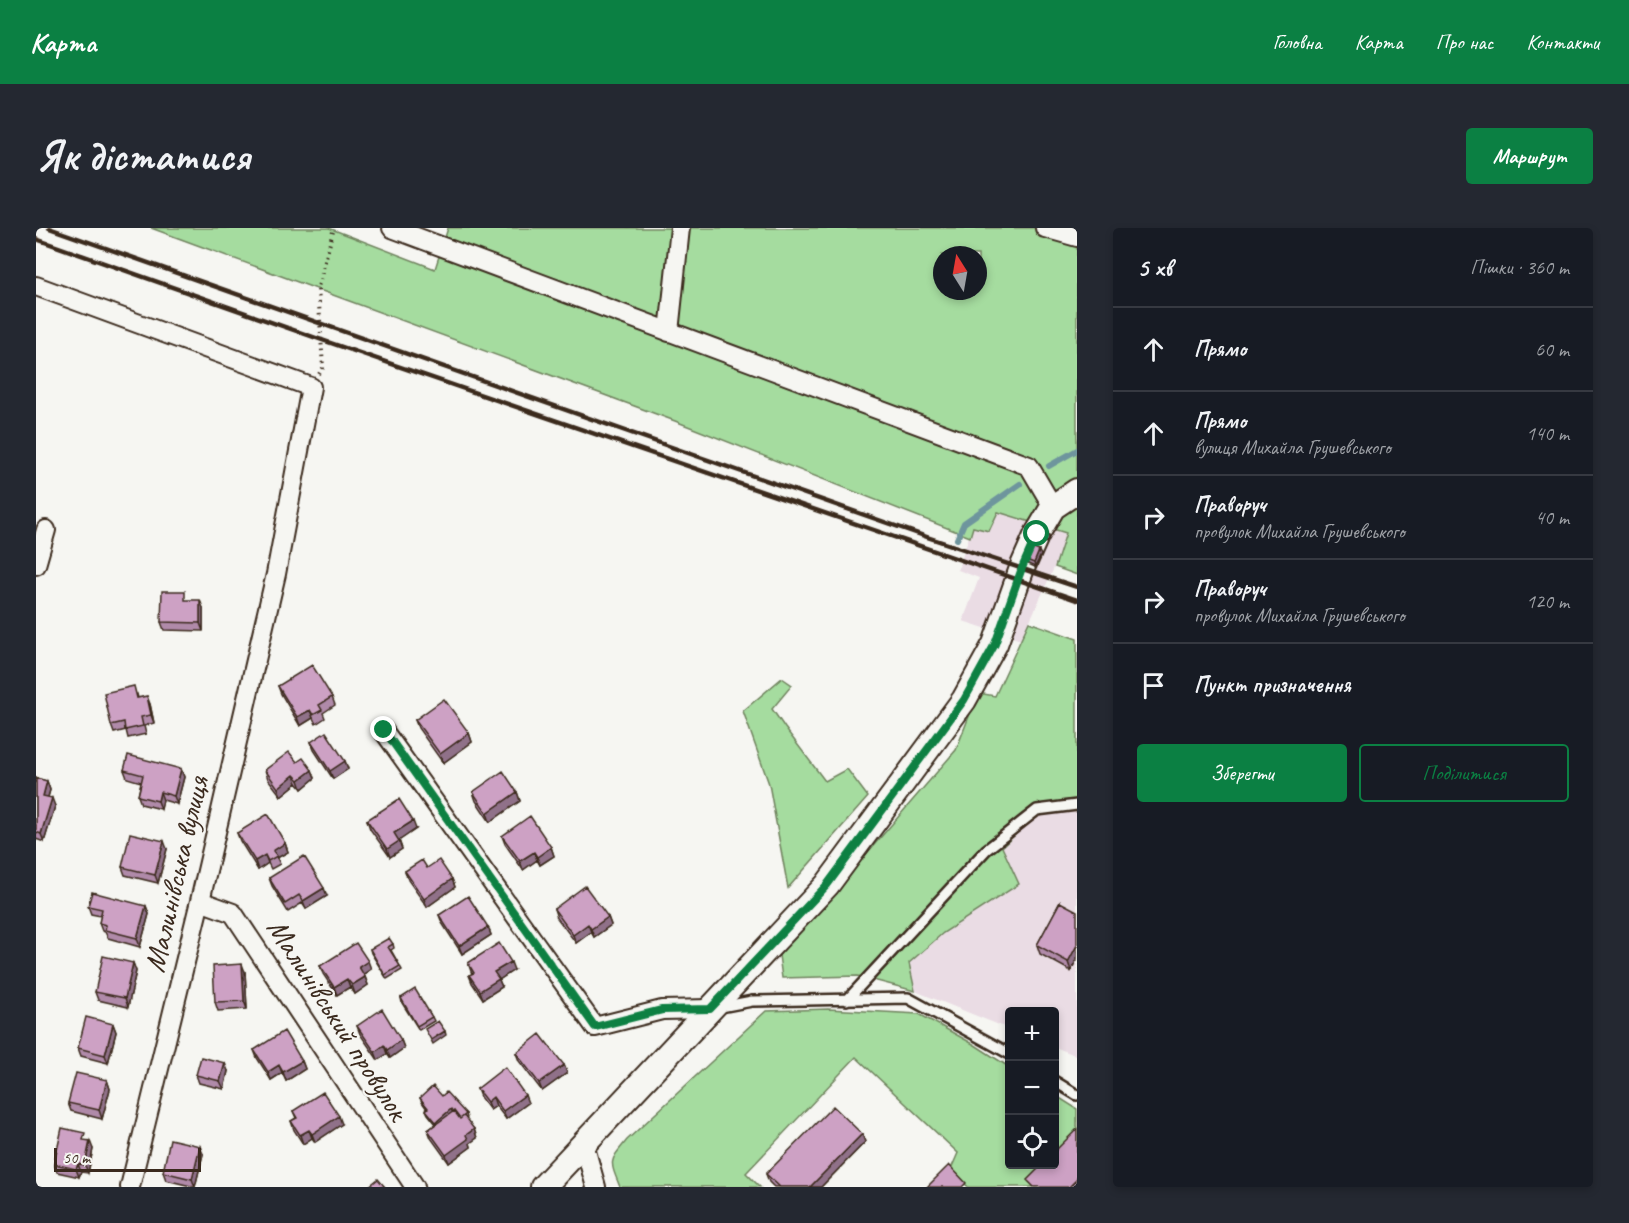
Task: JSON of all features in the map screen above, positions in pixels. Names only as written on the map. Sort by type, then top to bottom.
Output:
[{"type":"street","points":[[392,228],[1029,466],[1053,507]]},
{"type":"street","points":[[669,332],[680,228]]},
{"type":"street","points":[[1045,228],[1077,237]]},
{"type":"street","points":[[36,286],[311,387]]},
{"type":"street","name":"Малинівська вулиця","points":[[130,1187],[200,901],[276,574],[311,387]]},
{"type":"street","points":[[543,1187],[827,885],[964,700],[995,644],[1022,568],[1037,534],[1053,507],[1077,491]]},
{"type":"street","points":[[36,565],[46,530]]},
{"type":"street","points":[[384,730],[595,1027],[662,1010],[710,1009]]},
{"type":"street","name":"Малинівський провулок","points":[[200,901],[234,913],[415,1187]]},
{"type":"street","points":[[584,1144],[596,1187]]},
{"type":"lane","points":[[847,1000],[986,850],[1037,810],[1077,805]]},
{"type":"lane","points":[[710,1009],[752,1001],[908,998],[1005,1051]]},
{"type":"lane","points":[[1059,1084],[1077,1095]]},
{"type":"path","points":[[311,387],[323,368],[318,287],[334,228]]},
{"type":"shaded area","points":[[998,512],[1066,534],[1059,557],[1021,640],[963,621],[979,578],[958,570],[972,527]]},
{"type":"shaded area","points":[[1077,804],[1077,1056],[1059,1049],[1059,1007],[1005,1007],[1005,1027],[915,991],[908,964],[943,933],[1019,884],[1002,847],[1046,809]]},
{"type":"green space","points":[[151,228],[329,228],[435,269],[448,228],[1077,228],[1077,575],[1055,567],[1066,533],[998,512],[989,531],[973,527],[970,537],[675,421]]},
{"type":"green space","points":[[1029,622],[1077,639],[1077,804],[1046,809],[1002,847],[1019,884],[943,933],[909,963],[915,991],[858,976],[782,978],[779,955],[956,750],[978,693],[995,696]]},
{"type":"green space","points":[[782,678],[792,685],[772,709],[785,728],[825,781],[847,769],[868,797],[788,888],[769,784],[743,711]]},
{"type":"green space","points":[[828,1009],[919,1014],[1005,1064],[1005,1169],[1055,1169],[1037,1187],[968,1187],[951,1169],[958,1153],[856,1057],[746,1173],[760,1187],[620,1187],[613,1162],[614,1157],[627,1140],[766,1011]]},
{"type":"green space","points":[[1059,1098],[1077,1109],[1077,1146],[1059,1164]]},
{"type":"building","points":[[1039,530],[1048,533],[1045,539],[1037,536]]},
{"type":"building","points":[[1029,547],[1039,551],[1034,563],[1024,559]]},
{"type":"building","points":[[162,591],[185,591],[185,600],[200,600],[200,623],[161,622]]},
{"type":"building","points":[[312,665],[332,697],[319,705],[322,710],[313,715],[310,710],[297,717],[278,686]]},
{"type":"building","points":[[134,686],[137,698],[147,696],[151,715],[141,717],[143,726],[125,730],[124,722],[111,725],[104,693]]},
{"type":"building","points":[[444,699],[469,733],[440,754],[415,720]]},
{"type":"building","points":[[326,732],[345,761],[330,771],[311,742]]},
{"type":"building","points":[[289,752],[297,762],[303,758],[312,770],[299,780],[294,775],[278,788],[265,770]]},
{"type":"building","points":[[128,755],[181,769],[174,796],[160,792],[158,801],[138,796],[143,775],[124,770]]},
{"type":"building","points":[[503,771],[517,792],[487,813],[473,792]]},
{"type":"building","points":[[36,778],[47,781],[43,796],[52,798],[41,834],[36,832]]},
{"type":"building","points":[[399,799],[413,821],[394,833],[399,841],[387,849],[367,820]]},
{"type":"building","points":[[268,814],[285,843],[273,851],[277,856],[268,861],[265,855],[255,861],[237,833]]},
{"type":"building","points":[[530,816],[551,847],[537,857],[534,852],[520,861],[502,836]]},
{"type":"building","points":[[130,833],[164,841],[155,875],[122,867]]},
{"type":"building","points":[[304,856],[324,888],[303,901],[299,895],[285,904],[269,878]]},
{"type":"building","points":[[422,860],[427,868],[439,860],[452,879],[424,899],[405,871]]},
{"type":"building","points":[[585,886],[608,917],[591,929],[588,924],[573,935],[554,909]]},
{"type":"building","points":[[92,892],[146,906],[137,938],[105,930],[106,925],[99,923],[102,909],[88,906]]},
{"type":"building","points":[[468,896],[488,927],[459,946],[439,915]]},
{"type":"building","points":[[1060,902],[1077,911],[1077,945],[1068,962],[1037,945]]},
{"type":"building","points":[[389,938],[393,944],[388,947],[400,966],[385,975],[370,949]]},
{"type":"building","points":[[356,943],[368,961],[359,967],[365,977],[352,985],[347,979],[334,987],[320,966]]},
{"type":"building","points":[[499,943],[511,962],[494,972],[499,979],[480,991],[469,975],[474,973],[468,963]]},
{"type":"building","points":[[103,956],[133,963],[125,998],[95,992]]},
{"type":"building","points":[[242,964],[244,1001],[215,1002],[213,966]]},
{"type":"building","points":[[415,989],[432,1017],[417,1026],[401,998]]},
{"type":"building","points":[[382,1009],[401,1040],[387,1050],[384,1045],[375,1052],[357,1026]]},
{"type":"building","points":[[86,1017],[113,1024],[105,1055],[78,1048]]},
{"type":"building","points":[[438,1021],[445,1031],[431,1040],[425,1029]]},
{"type":"building","points":[[284,1031],[302,1061],[283,1072],[279,1065],[268,1072],[254,1050]]},
{"type":"building","points":[[540,1034],[564,1065],[539,1083],[516,1053]]},
{"type":"building","points":[[201,1057],[225,1063],[220,1081],[196,1075]]},
{"type":"building","points":[[505,1067],[525,1095],[503,1111],[493,1097],[487,1102],[477,1089]]},
{"type":"building","points":[[76,1073],[107,1080],[99,1110],[68,1103]]},
{"type":"building","points":[[433,1086],[442,1096],[446,1092],[466,1114],[460,1119],[451,1109],[436,1122],[420,1098]]},
{"type":"building","points":[[323,1092],[339,1116],[312,1134],[309,1130],[300,1135],[291,1121],[297,1118],[293,1111]]},
{"type":"building","points":[[833,1106],[862,1134],[810,1187],[780,1187],[766,1174]]},
{"type":"building","points":[[454,1111],[460,1119],[464,1116],[474,1129],[466,1135],[468,1139],[446,1155],[428,1130]]},
{"type":"building","points":[[62,1128],[85,1133],[83,1140],[90,1141],[85,1165],[78,1164],[76,1169],[54,1164]]},
{"type":"building","points":[[1077,1129],[1077,1179],[1069,1187],[1034,1187],[1027,1180],[1038,1169],[1059,1169],[1059,1147]]},
{"type":"building","points":[[170,1139],[200,1146],[192,1179],[163,1172]]},
{"type":"building","points":[[949,1165],[966,1183],[962,1187],[927,1187]]},
{"type":"building","points":[[378,1179],[385,1187],[368,1187]]},
{"type":"waterway","points":[[1049,466],[1077,450]]},
{"type":"waterway","points":[[957,539],[964,523],[1020,484]]},
{"type":"railway","points":[[49,228],[927,537],[1077,587]]},
{"type":"railway","points":[[36,239],[1077,600]]},
{"type":"route","points":[[384,730],[595,1027],[662,1010],[710,1009],[827,885],[964,700],[995,644],[1022,568],[1037,534]]}]
